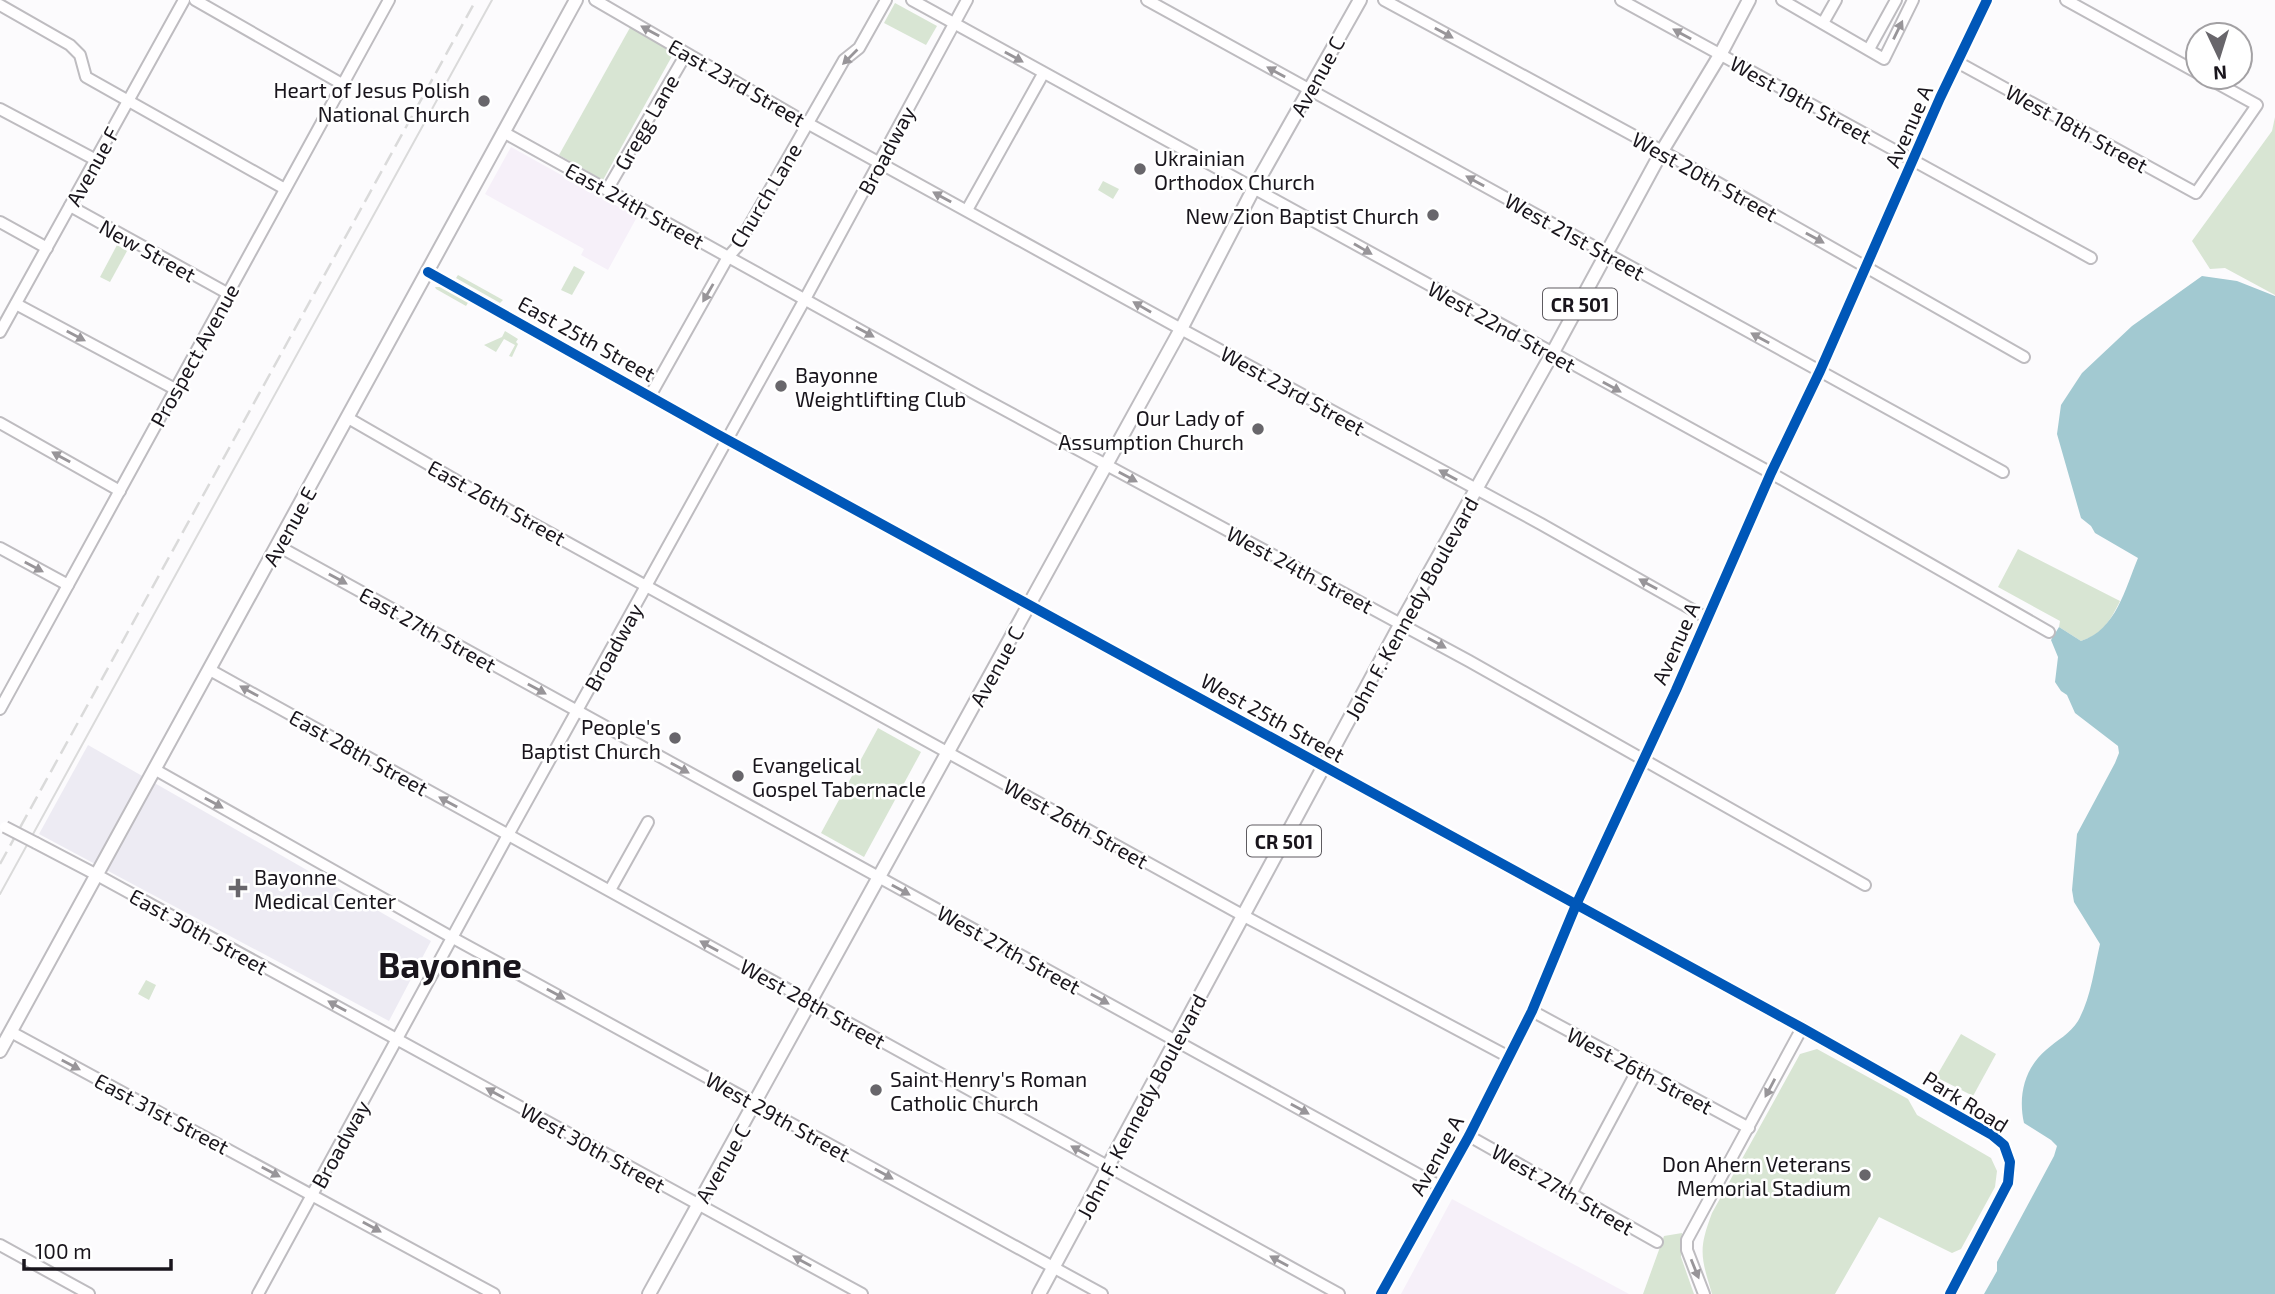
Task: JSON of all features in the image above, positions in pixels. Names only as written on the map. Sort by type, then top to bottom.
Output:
[{"type":"main road","name":"Avenue E","points":[[0,1051],[576,0]]},
{"type":"main road","name":"Avenue C","points":[[649,1294],[1181,329],[1254,188],[1360,0]]},
{"type":"main road","name":"John F. Kennedy Boulevard","points":[[1039,1294],[1401,623],[1608,253],[1662,151],[1720,55],[1749,0]]},
{"type":"street","name":"Avenue F","points":[[0,330],[184,0]]},
{"type":"street","points":[[195,0],[342,84]]},
{"type":"street","name":"Prospect Avenue","points":[[0,709],[388,0]]},
{"type":"street","name":"East 23rd Street","points":[[595,0],[879,162]]},
{"type":"street","name":"Church Lane","points":[[650,396],[844,60],[859,48],[886,0]]},
{"type":"street","name":"West 22nd Street","points":[[912,0],[1771,473],[2049,632]]},
{"type":"street","name":"Broadway","points":[[258,1294],[967,0]]},
{"type":"street","name":"West 21st Street","points":[[1147,0],[2003,472]]},
{"type":"street","name":"West 20th Street","points":[[1384,0],[1662,151],[2024,357]]},
{"type":"street","name":"West 19th Street","points":[[1621,0],[2091,258]]},
{"type":"street","points":[[1782,0],[1884,59],[1913,0]]},
{"type":"street","points":[[1823,23],[1836,0]]},
{"type":"street","points":[[1869,49],[1896,0]]},
{"type":"street","name":"Avenue A","points":[[1381,1294],[1469,1136],[1532,1011],[1576,905],[1771,473],[1820,371],[1940,98],[1987,0]]},
{"type":"street","points":[[2066,0],[2184,65]]},
{"type":"street","points":[[0,5],[70,45],[80,55],[86,77],[285,190]]},
{"type":"street","name":"Gregg Lane","points":[[607,190],[686,54]]},
{"type":"street","name":"West 18th Street","points":[[1959,63],[2196,193],[2257,105],[2232,91]]},
{"type":"street","points":[[967,210],[1043,74]]},
{"type":"street","points":[[0,109],[96,160]]},
{"type":"street","name":"East 24th Street","points":[[503,132],[805,299]]},
{"type":"street","name":"West 23rd Street","points":[[879,162],[1541,524],[1707,618]]},
{"type":"street","name":"New Street","points":[[70,206],[227,293]]},
{"type":"street","points":[[0,222],[47,248]]},
{"type":"street","name":"East 25th Street","points":[[428,272],[727,439]]},
{"type":"street","name":"West 24th Street","points":[[805,299],[1401,623],[1865,885]]},
{"type":"street","points":[[16,304],[175,390]]},
{"type":"street","name":"East 26th Street","points":[[348,418],[492,502],[646,586]]},
{"type":"street","points":[[0,423],[120,491]]},
{"type":"street","name":"West 25th Street","points":[[727,439],[1802,1028]]},
{"type":"street","name":"East 27th Street","points":[[278,546],[578,712]]},
{"type":"street","points":[[0,548],[68,585]]},
{"type":"street","name":"West 26th Street","points":[[646,586],[1244,916],[1508,1057]]},
{"type":"street","name":"East 28th Street","points":[[210,670],[508,835]]},
{"type":"street","points":[[0,681],[12,688]]},
{"type":"street","name":"West 27th Street","points":[[578,712],[1441,1187]]},
{"type":"street","name":"West 29th Street","points":[[154,769],[453,938],[1102,1294]]},
{"type":"street","points":[[610,890],[648,822]]},
{"type":"street","name":"East 30th Street","points":[[2,826],[397,1039]]},
{"type":"street","name":"West 28th Street","points":[[508,835],[1339,1294]]},
{"type":"street","name":"West 26th Street","points":[[1532,1011],[1749,1128]]},
{"type":"street","points":[[1704,1294],[1687,1251],[1687,1240],[1802,1028]]},
{"type":"street","name":"Park Road","points":[[1802,1028],[1992,1135],[2004,1145],[2010,1162],[2008,1183],[1950,1294]]},
{"type":"street","name":"East 31st Street","points":[[10,1032],[494,1294]]},
{"type":"street","name":"West 30th Street","points":[[397,1039],[862,1294]]},
{"type":"street","points":[[1571,1194],[1638,1069]]},
{"type":"street","name":"West 27th Street","points":[[1469,1136],[1657,1242]]},
{"type":"street","points":[[0,1245],[89,1294]]},
{"type":"shaded area","points":[[511,147],[637,217],[608,270],[581,255],[584,249],[485,194]]},
{"type":"shaded area","name":"Bayonne Medical Center","points":[[88,745],[431,941],[389,1021],[39,834]]},
{"type":"shaded area","points":[[1452,1199],[1629,1294],[1401,1294]]},
{"type":"green space","points":[[895,3],[937,26],[926,45],[884,23]]},
{"type":"green space","points":[[632,24],[676,49],[603,180],[559,155]]},
{"type":"green space","points":[[2275,117],[2275,295],[2225,268],[2210,269],[2192,241],[2272,131]]},
{"type":"green space","points":[[1103,181],[1119,189],[1113,199],[1098,190]]},
{"type":"green space","points":[[117,245],[127,251],[110,282],[100,277]]},
{"type":"green space","points":[[574,266],[585,272],[572,295],[561,290]]},
{"type":"green space","points":[[458,275],[503,300],[500,303],[456,278]]},
{"type":"green space","points":[[435,287],[444,287],[469,301],[466,306]]},
{"type":"green space","points":[[505,331],[518,339],[512,357],[509,356],[515,345],[504,339],[496,352],[484,345],[502,337]]},
{"type":"green space","points":[[2018,549],[2120,601],[2105,626],[2095,635],[2081,641],[2059,627],[2060,621],[1998,587]]},
{"type":"green space","points":[[878,728],[921,752],[864,857],[821,833]]},
{"type":"green space","points":[[146,980],[156,985],[149,1000],[138,994]]},
{"type":"green space","points":[[1961,1034],[1996,1054],[1973,1096],[1936,1077]]},
{"type":"green space","name":"Don Ahern Veterans Memorial Stadium","points":[[1817,1049],[1908,1099],[1917,1115],[1991,1158],[1997,1171],[1995,1187],[1961,1249],[1952,1253],[1879,1217],[1835,1294],[1712,1294],[1705,1271],[1703,1245],[1712,1213],[1800,1054]]},
{"type":"green space","points":[[1682,1233],[1681,1257],[1694,1294],[1643,1294],[1664,1236]]},
{"type":"water","points":[[2202,276],[2237,281],[2275,296],[2275,1294],[1984,1294],[1997,1271],[1997,1262],[2057,1146],[2024,1123],[2024,1084],[2038,1057],[2078,1021],[2089,993],[2100,944],[2074,902],[2072,890],[2077,834],[2115,763],[2119,753],[2118,746],[2075,713],[2067,695],[2055,682],[2058,657],[2051,640],[2059,627],[2081,641],[2103,628],[2118,607],[2138,558],[2095,533],[2081,518],[2057,434],[2061,405],[2082,373],[2132,326]]},
{"type":"tram line","points":[[0,894],[492,0]]},
{"type":"railway","points":[[0,864],[476,0]]},
{"type":"cycle path","points":[[1381,1294],[1469,1136],[1532,1011],[1576,905],[1676,690],[1771,473],[1820,371],[1940,98],[1987,0]]},
{"type":"cycle path","points":[[428,272],[715,433],[1802,1028],[1992,1135],[2004,1145],[2010,1162],[2008,1183],[1950,1294]]},
{"type":"place","name":"Heart of Jesus Polish National Church","points":[[484,101]]},
{"type":"place","name":"Ukrainian Orthodox Church","points":[[1140,169]]},
{"type":"place","name":"New Zion Baptist Church","points":[[1433,215]]},
{"type":"place","name":"Bayonne Weightlifting Club","points":[[781,386]]},
{"type":"place","name":"Our Lady of Assumption Church","points":[[1258,429]]},
{"type":"place","name":"People's Baptist Church","points":[[675,738]]},
{"type":"place","name":"Evangelical Gospel Tabernacle","points":[[738,776]]},
{"type":"place","name":"Bayonne Medical Center","points":[[238,888]]},
{"type":"place","name":"Saint Henry's Roman Catholic Church","points":[[876,1090]]},
{"type":"place","name":"Don Ahern Veterans Memorial Stadium","points":[[1865,1175]]},
{"type":"district","name":"Bayonne","points":[[450,964]]}]
